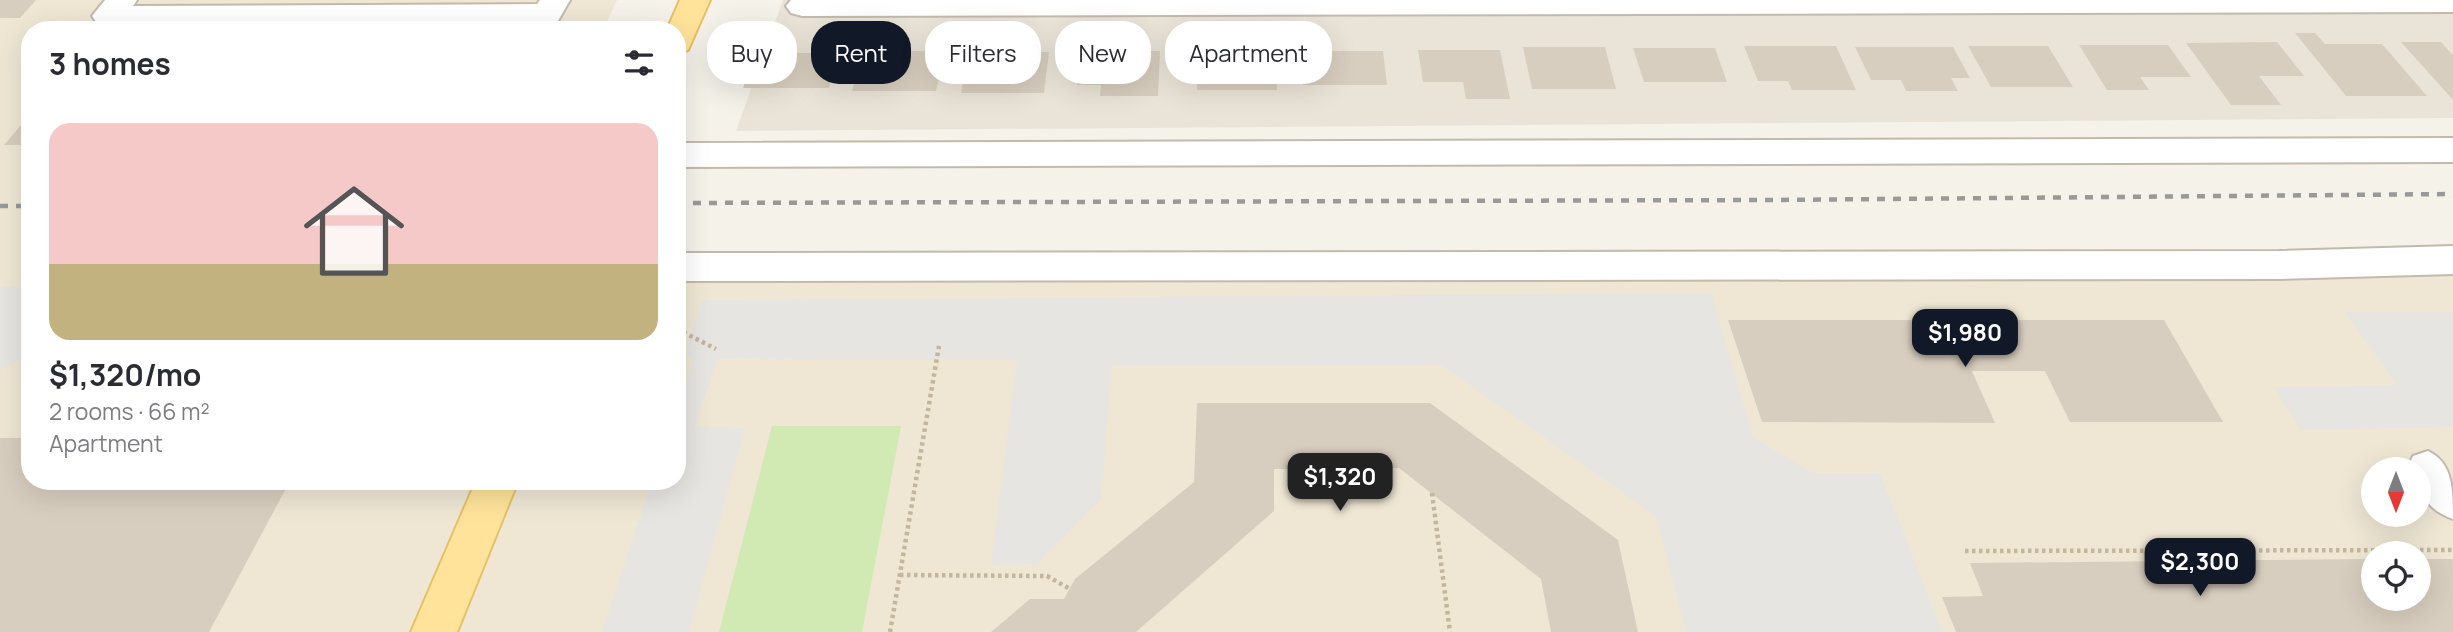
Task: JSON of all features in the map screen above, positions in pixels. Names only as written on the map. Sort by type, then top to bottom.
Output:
[{"type":"main road","points":[[686,22],[695,0]]},
{"type":"main road","points":[[434,632],[492,490]]},
{"type":"street","points":[[122,0],[108,16],[547,14],[555,0]]},
{"type":"street","points":[[802,6],[2453,2]]},
{"type":"street","points":[[686,155],[2453,150]]},
{"type":"street","points":[[686,267],[2237,265],[2453,260]]},
{"type":"path","points":[[686,334],[716,349]]},
{"type":"path","points":[[890,632],[939,346]]},
{"type":"path","points":[[1432,493],[1450,632]]},
{"type":"path","points":[[1965,551],[2453,550]]},
{"type":"path","points":[[900,575],[1047,576],[1070,589]]},
{"type":"shaded area","points":[[0,0],[617,0],[607,21],[21,21],[21,490],[686,490],[686,275],[2453,271],[2453,632],[0,632]]},
{"type":"shaded area","points":[[783,0],[2453,0],[2453,118],[736,131],[753,84],[797,84],[797,21],[775,21]]},
{"type":"shaded area","points":[[0,287],[21,287],[21,360],[0,370]]},
{"type":"shaded area","points":[[1711,293],[1753,437],[1813,473],[1880,473],[1942,632],[1686,632],[1656,516],[1441,365],[1112,366],[1101,499],[1037,564],[991,565],[1017,360],[718,359],[695,426],[745,428],[689,632],[602,632],[649,490],[686,490],[686,380],[693,360],[686,348],[702,300]]},
{"type":"shaded area","points":[[2345,312],[2453,312],[2453,427],[2300,430],[2274,387],[2397,385]]},
{"type":"green space","points":[[772,426],[901,426],[862,632],[719,632]]},
{"type":"building","points":[[0,0],[36,0],[20,18],[0,18]]},
{"type":"building","points":[[2295,33],[2315,33],[2325,44],[2382,44],[2427,96],[2346,96]]},
{"type":"building","points":[[2277,42],[2304,76],[2259,76],[2281,105],[2231,105],[2186,43]]},
{"type":"building","points":[[2401,42],[2441,42],[2453,55],[2453,100]]},
{"type":"building","points":[[2079,45],[2168,45],[2191,77],[2140,77],[2149,90],[2107,90]]},
{"type":"building","points":[[1744,46],[1836,46],[1856,90],[1792,90],[1788,81],[1758,81]]},
{"type":"building","points":[[1968,46],[2048,46],[2073,87],[1991,87]]},
{"type":"building","points":[[1523,47],[1605,47],[1616,89],[1532,89]]},
{"type":"building","points":[[1855,47],[1953,47],[1970,78],[1951,78],[1958,91],[1906,91],[1901,80],[1871,80]]},
{"type":"building","points":[[1633,48],[1715,48],[1727,82],[1644,82]]},
{"type":"building","points":[[1418,50],[1500,50],[1510,99],[1466,99],[1463,82],[1423,82]]},
{"type":"building","points":[[911,51],[925,51],[925,84],[938,84],[936,91],[852,91],[854,84],[911,84]]},
{"type":"building","points":[[1151,51],[1160,51],[1158,96],[1100,96],[1101,85],[1077,85],[1151,84]]},
{"type":"building","points":[[1332,51],[1383,51],[1387,85],[1303,85],[1332,84]]},
{"type":"building","points":[[1041,52],[1049,52],[1044,93],[961,93],[963,84],[1041,84]]},
{"type":"building","points":[[797,53],[811,53],[811,84],[830,84],[829,88],[743,88],[744,84],[797,84]]},
{"type":"building","points":[[1197,84],[1277,84],[1277,90],[1197,90]]},
{"type":"building","points":[[21,125],[21,145],[4,145]]},
{"type":"building","points":[[1728,320],[2164,320],[2223,422],[2070,422],[2045,371],[1972,371],[1995,423],[1762,422]]},
{"type":"building","points":[[1197,403],[1430,403],[1618,540],[1638,632],[1551,632],[1541,579],[1399,468],[1274,469],[1274,511],[1136,632],[991,632],[1030,599],[1064,599],[1075,579],[1194,482]]},
{"type":"building","points":[[0,438],[21,438],[21,490],[285,490],[209,632],[0,632]]},
{"type":"building","points":[[2361,559],[2361,611],[2431,611],[2431,559],[2453,559],[2453,632],[1956,632],[1942,597],[1983,596],[1970,563]]},
{"type":"railway","points":[[686,203],[1773,200],[2453,194]]},
{"type":"railway","points":[[0,206],[21,206]]}]
